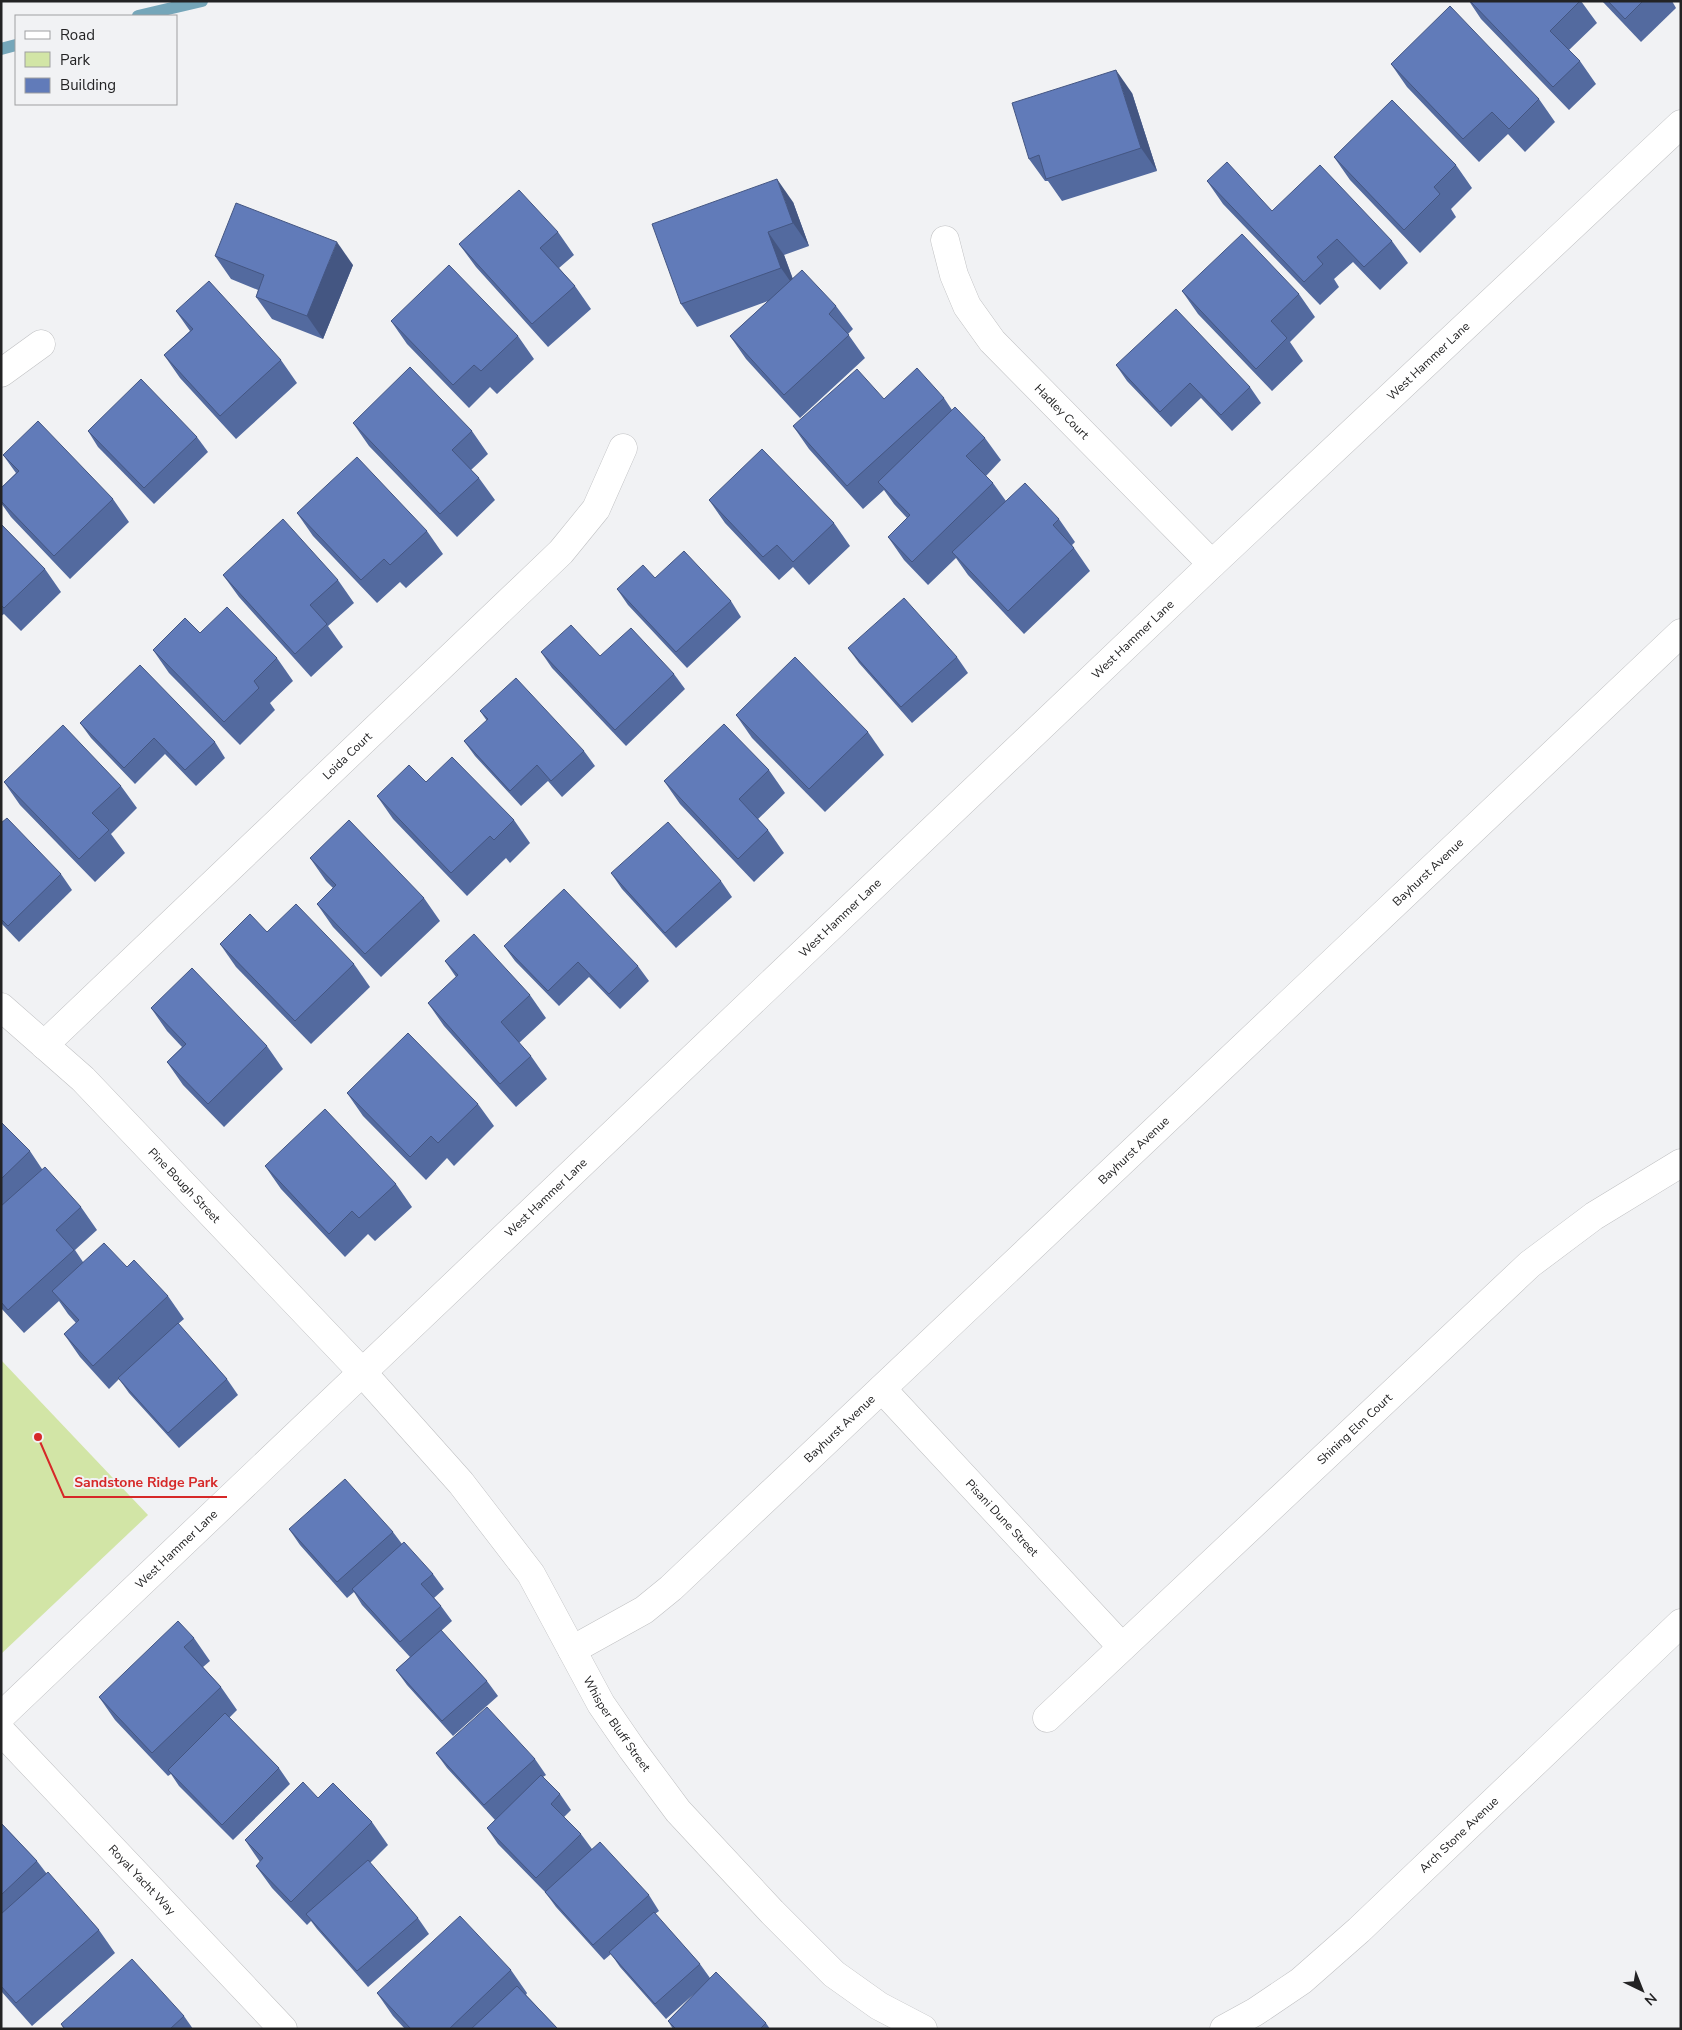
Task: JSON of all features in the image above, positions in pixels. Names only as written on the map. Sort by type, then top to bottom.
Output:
[{"type":"street","name":"West Hammer Lane","points":[[1,1716],[1212,564],[1681,124]]},
{"type":"street","name":"Hadley Court","points":[[945,240],[954,275],[967,306],[992,341],[1212,564]]},
{"type":"street","points":[[1,373],[41,344]]},
{"type":"street","name":"Loida Court","points":[[44,1045],[561,552],[596,509],[623,448]]},
{"type":"street","name":"Bayhurst Avenue","points":[[572,1650],[644,1610],[672,1588],[1681,633]]},
{"type":"street","name":"Pine Bough Street","points":[[1,1007],[83,1079],[362,1372]]},
{"type":"street","name":"Shining Elm Court","points":[[1047,1718],[1530,1264],[1594,1216],[1681,1163]]},
{"type":"street","name":"Whisper Bluff Street","points":[[362,1372],[461,1483],[531,1574],[601,1704],[678,1811],[772,1912],[834,1974],[879,2006],[922,2029]]},
{"type":"street","name":"Pisani Dune Street","points":[[882,1389],[1122,1647]]},
{"type":"street","name":"Arch Stone Avenue","points":[[1224,2029],[1255,2012],[1301,1981],[1359,1930],[1681,1623]]},
{"type":"street","name":"Royal Yacht Way","points":[[1,1731],[283,2029]]},
{"type":"green space","points":[[1,1360],[148,1515],[1,1654]]},
{"type":"building","points":[[1470,1],[1580,1],[1550,31],[1580,61],[1553,87]]},
{"type":"building","points":[[1608,1],[1643,1],[1625,19]]},
{"type":"building","points":[[1450,6],[1539,99],[1509,129],[1492,112],[1463,139],[1391,64]]},
{"type":"building","points":[[1116,70],[1141,148],[1046,179],[1039,155],[1029,159],[1012,103]]},
{"type":"building","points":[[1392,100],[1456,165],[1434,187],[1440,194],[1404,230],[1334,157]]},
{"type":"building","points":[[1227,162],[1272,211],[1320,165],[1392,241],[1364,267],[1337,239],[1317,257],[1323,264],[1304,282],[1207,181]]},
{"type":"building","points":[[777,179],[793,223],[768,232],[781,268],[681,304],[652,224]]},
{"type":"building","points":[[519,190],[558,232],[540,248],[575,286],[532,324],[459,244]]},
{"type":"building","points":[[236,203],[337,242],[307,316],[256,297],[264,275],[215,256]]},
{"type":"building","points":[[1242,234],[1299,294],[1271,321],[1287,338],[1256,369],[1182,291]]},
{"type":"building","points":[[449,265],[518,336],[481,371],[474,365],[453,385],[391,321]]},
{"type":"building","points":[[802,270],[836,306],[829,314],[849,335],[784,395],[730,336]]},
{"type":"building","points":[[209,281],[281,360],[220,416],[164,355],[193,329],[176,311]]},
{"type":"building","points":[[1176,309],[1250,387],[1221,415],[1190,383],[1160,412],[1116,365]]},
{"type":"building","points":[[410,367],[472,431],[452,450],[479,478],[440,514],[353,423]]},
{"type":"building","points":[[917,368],[944,398],[847,486],[793,426],[857,369],[884,399]]},
{"type":"building","points":[[141,379],[197,437],[144,488],[88,431]]},
{"type":"building","points":[[955,407],[985,438],[966,456],[993,483],[912,562],[888,537],[910,515],[878,482]]},
{"type":"building","points":[[38,421],[113,499],[54,556],[1,501],[1,488],[19,471],[3,455]]},
{"type":"building","points":[[762,449],[834,523],[793,562],[777,545],[763,557],[709,500]]},
{"type":"building","points":[[357,457],[427,531],[390,565],[384,559],[361,580],[297,513]]},
{"type":"building","points":[[1025,483],[1059,519],[1053,525],[1074,548],[1008,611],[952,552]]},
{"type":"building","points":[[283,519],[338,580],[310,605],[327,624],[295,654],[223,575]]},
{"type":"building","points":[[1,524],[45,569],[4,608],[1,605]]},
{"type":"building","points":[[684,551],[731,601],[676,652],[617,589],[643,565],[655,578]]},
{"type":"building","points":[[904,598],[957,657],[901,707],[848,648]]},
{"type":"building","points":[[227,607],[277,658],[254,681],[259,688],[224,722],[153,650],[185,618],[200,633]]},
{"type":"building","points":[[571,625],[600,656],[631,628],[674,674],[615,730],[541,652]]},
{"type":"building","points":[[795,657],[868,732],[809,789],[736,715]]},
{"type":"building","points":[[140,665],[215,742],[185,770],[154,738],[124,768],[80,723]]},
{"type":"building","points":[[516,678],[584,751],[551,781],[537,765],[510,791],[464,741],[488,719],[480,711]]},
{"type":"building","points":[[724,724],[769,770],[739,799],[768,830],[738,859],[664,781]]},
{"type":"building","points":[[63,725],[121,786],[92,813],[109,830],[79,859],[4,782]]},
{"type":"building","points":[[452,757],[514,820],[494,840],[490,836],[451,873],[377,796],[409,765],[426,782]]},
{"type":"building","points":[[7,818],[61,874],[8,926],[1,919],[1,823]]},
{"type":"building","points":[[349,820],[424,898],[365,954],[317,904],[336,885],[310,858]]},
{"type":"building","points":[[668,822],[721,881],[665,933],[611,873]]},
{"type":"building","points":[[564,889],[638,966],[609,994],[578,962],[548,991],[504,946]]},
{"type":"building","points":[[296,904],[354,964],[295,1021],[220,944],[250,914],[267,932]]},
{"type":"building","points":[[474,934],[530,995],[501,1022],[531,1056],[500,1084],[428,1003],[458,975],[445,961]]},
{"type":"building","points":[[192,968],[267,1046],[208,1104],[167,1062],[186,1044],[151,1008]]},
{"type":"building","points":[[408,1033],[478,1104],[438,1143],[431,1136],[410,1157],[347,1093]]},
{"type":"building","points":[[325,1109],[396,1184],[359,1218],[352,1211],[329,1234],[265,1166]]},
{"type":"building","points":[[1,1122],[30,1151],[1,1179]]},
{"type":"building","points":[[45,1167],[81,1207],[56,1230],[74,1250],[8,1310],[1,1302],[1,1206]]},
{"type":"building","points":[[104,1243],[127,1267],[134,1260],[168,1296],[93,1366],[64,1334],[79,1320],[52,1291]]},
{"type":"building","points":[[178,1323],[227,1379],[168,1433],[118,1378]]},
{"type":"building","points":[[345,1479],[393,1532],[337,1582],[289,1529]]},
{"type":"building","points":[[404,1542],[433,1574],[421,1584],[441,1606],[400,1642],[352,1589]]},
{"type":"building","points":[[178,1621],[194,1638],[184,1647],[221,1687],[152,1753],[99,1697]]},
{"type":"building","points":[[441,1630],[487,1681],[442,1721],[396,1670]]},
{"type":"building","points":[[487,1707],[535,1759],[484,1805],[436,1753]]},
{"type":"building","points":[[225,1713],[279,1768],[222,1825],[168,1770]]},
{"type":"building","points":[[541,1775],[560,1794],[551,1804],[581,1834],[536,1878],[487,1828]]},
{"type":"building","points":[[303,1782],[318,1798],[333,1783],[372,1822],[291,1902],[256,1866],[263,1858],[245,1840]]},
{"type":"building","points":[[1,1823],[37,1861],[1,1895]]},
{"type":"building","points":[[600,1842],[649,1895],[593,1945],[545,1892]]},
{"type":"building","points":[[368,1860],[418,1918],[357,1971],[306,1914]]},
{"type":"building","points":[[48,1872],[99,1930],[16,2003],[1,1986],[1,1914]]},
{"type":"building","points":[[654,1912],[700,1964],[655,2004],[609,1952]]},
{"type":"building","points":[[460,1916],[511,1970],[449,2029],[411,2029],[377,1993]]},
{"type":"building","points":[[132,1959],[184,2016],[170,2029],[65,2029],[61,2024]]},
{"type":"building","points":[[716,1972],[766,2023],[760,2029],[676,2029],[668,2021]]},
{"type":"building","points":[[517,1986],[558,2029],[471,2029]]},
{"type":"waterway","points":[[142,15],[202,1]]},
{"type":"waterway","points":[[1,49],[15,45]]},
{"type":"place","name":"Sandstone Ridge Park","points":[[38,1437]]}]
